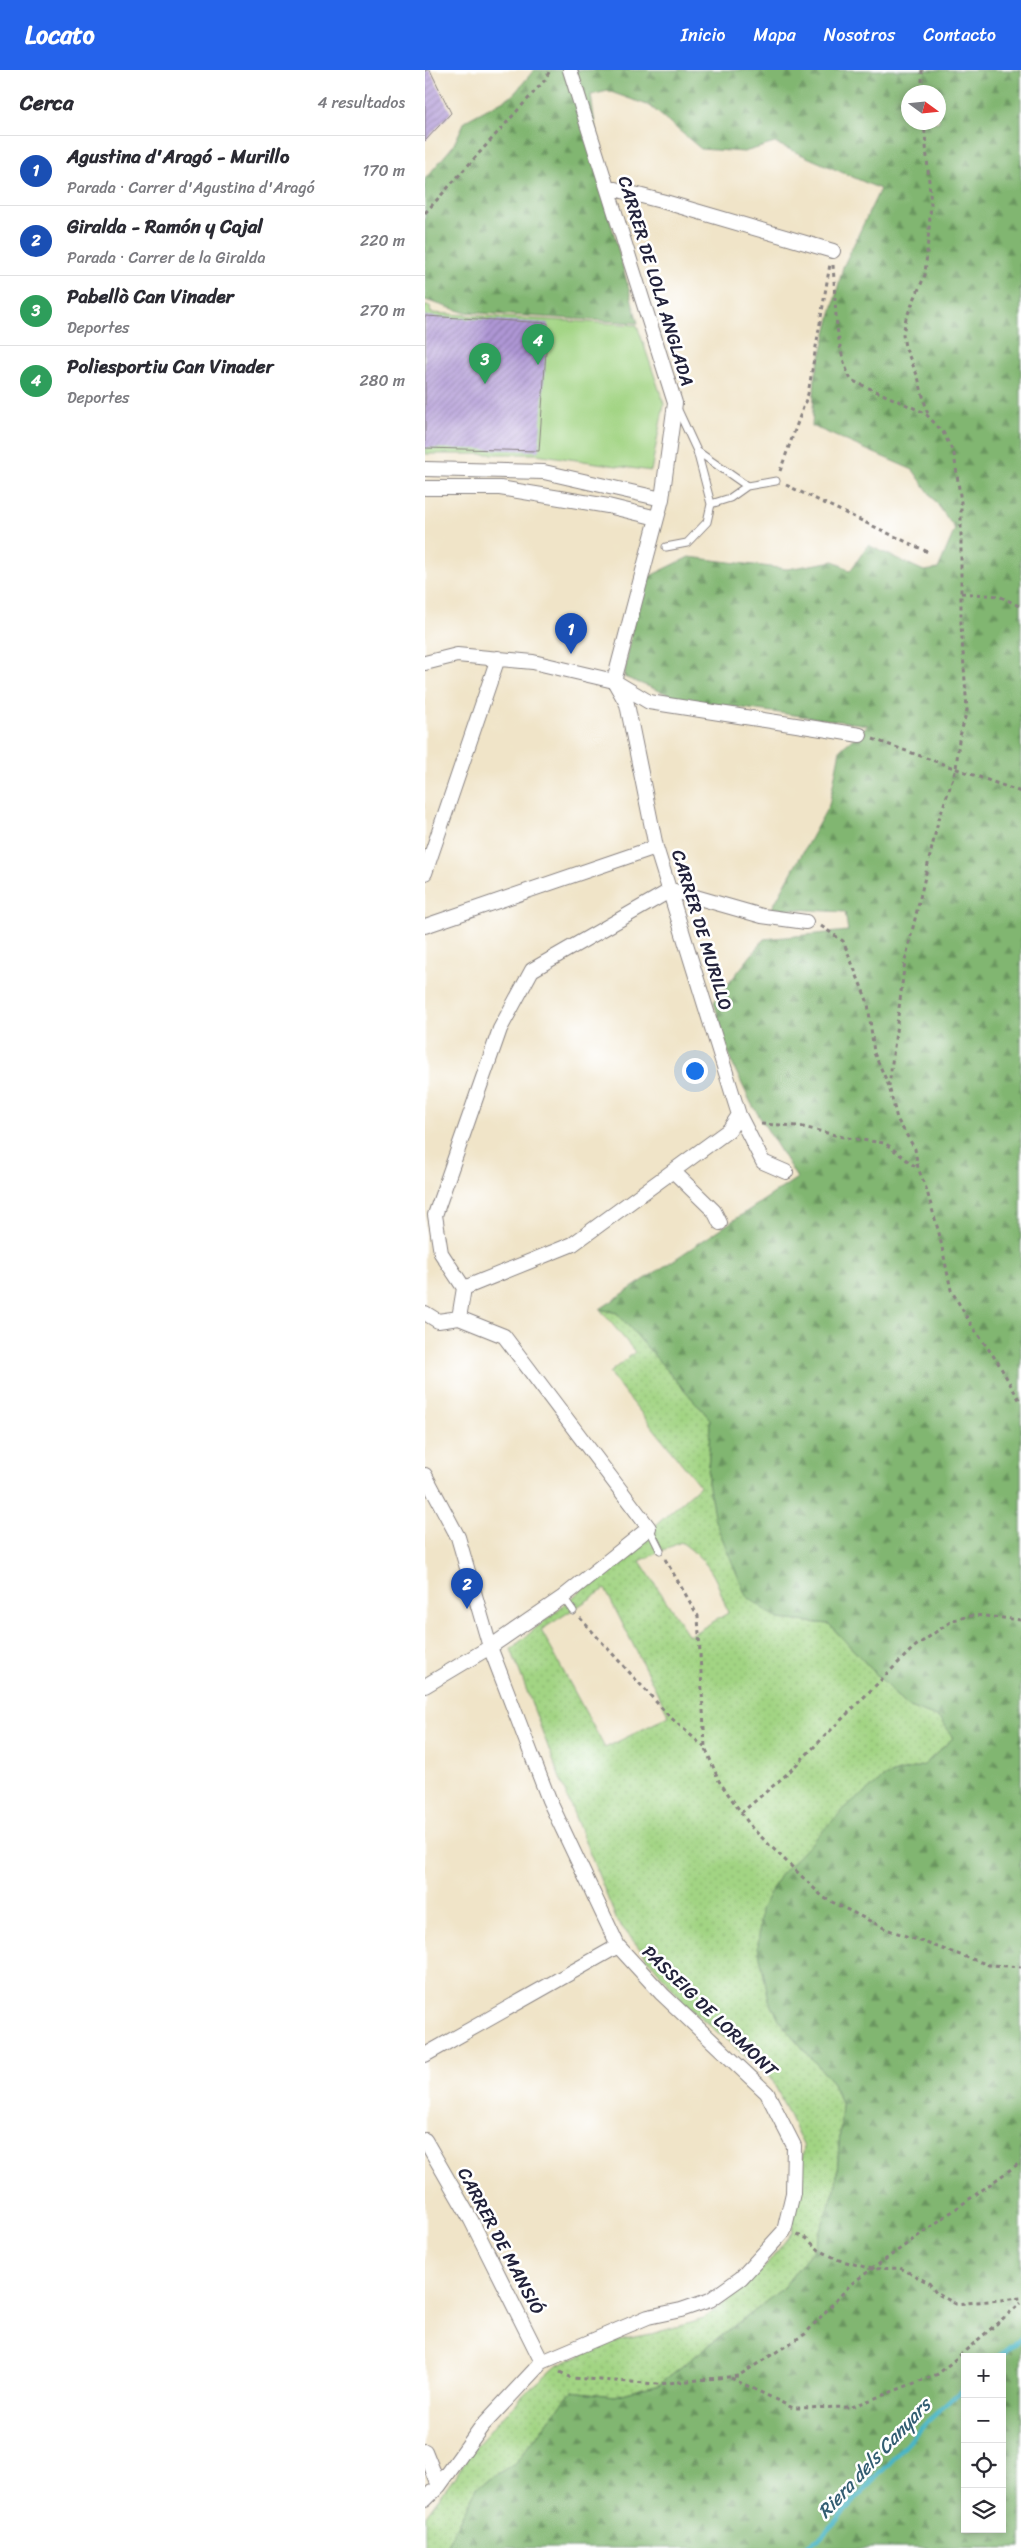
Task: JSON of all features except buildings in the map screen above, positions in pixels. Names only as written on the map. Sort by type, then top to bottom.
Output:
[{"type":"street","name":"CARRER DE LOLA ANGLADA","points":[[570,70],[675,403],[662,499],[614,681]]},
{"type":"street","points":[[607,187],[833,251]]},
{"type":"street","points":[[425,468],[544,472],[662,499]]},
{"type":"street","points":[[425,488],[500,488],[608,506],[657,518]]},
{"type":"street","points":[[425,663],[457,655],[533,662],[614,681],[649,702],[860,734]]},
{"type":"street","points":[[425,873],[497,658]]},
{"type":"street","name":"CARRER DE MURILLO","points":[[614,681],[627,704],[656,847],[741,1119],[763,1162],[786,1172]]},
{"type":"street","points":[[425,926],[656,847]]},
{"type":"street","points":[[459,1318],[464,1288],[441,1253],[435,1215],[500,1029],[532,970],[671,890],[762,916],[806,922]]},
{"type":"street","points":[[464,1288],[573,1244],[729,1130],[741,1119]]},
{"type":"street","points":[[673,1171],[714,1211],[720,1223]]},
{"type":"street","points":[[425,1313],[438,1321],[459,1318],[504,1336],[649,1528],[563,1597],[490,1647],[425,1686]]},
{"type":"street","name":"PASSEIG DE LORMONT","points":[[425,1475],[458,1537],[490,1647],[549,1800],[618,1946],[662,1994],[767,2093],[794,2146],[793,2193],[784,2231],[741,2278],[710,2300],[681,2310],[648,2317],[565,2354],[542,2362],[482,2426],[439,2486],[425,2500]]},
{"type":"street","points":[[425,2055],[618,1946]]},
{"type":"street","name":"CARRER DE MANSIÓ","points":[[425,2140],[471,2220],[542,2362]]},
{"type":"street","points":[[425,2452],[439,2486]]},
{"type":"lane","points":[[666,547],[687,543],[707,522],[711,504],[697,452],[675,403]]},
{"type":"lane","points":[[697,452],[747,486]]},
{"type":"lane","points":[[711,504],[730,498],[747,486],[776,481]]},
{"type":"lane","points":[[649,1528],[660,1550]]},
{"type":"lane","points":[[563,1597],[573,1611]]},
{"type":"path","points":[[425,213],[545,80],[551,70]]},
{"type":"path","points":[[922,70],[922,85]]},
{"type":"path","points":[[925,130],[931,205],[925,275],[906,318],[903,335],[905,347],[918,377],[928,417]]},
{"type":"path","points":[[833,251],[837,321],[843,363],[851,380],[928,417],[943,432],[954,454],[961,502],[963,673],[967,710],[959,740],[956,769],[938,822],[905,961],[889,1086]]},
{"type":"path","points":[[833,251],[808,394],[776,481],[930,553]]},
{"type":"path","points":[[961,592],[999,596],[1021,607]]},
{"type":"path","points":[[860,734],[1021,792]]},
{"type":"path","points":[[806,922],[825,927],[843,941],[868,1003],[874,1053],[889,1086],[897,1119],[915,1149],[918,1168],[939,1233],[951,1290],[972,1326],[997,1361],[1021,1403]]},
{"type":"path","points":[[741,1119],[799,1126],[847,1138],[885,1143],[918,1168]]},
{"type":"path","points":[[660,1550],[698,1616],[705,1747],[719,1781],[752,1828],[824,1898],[895,1933],[989,1965],[1021,1966]]},
{"type":"path","points":[[573,1611],[669,1716],[705,1747]]},
{"type":"path","points":[[741,1813],[787,1774],[913,1648],[953,1620],[975,1615],[1021,1620]]},
{"type":"path","points":[[542,2362],[571,2378],[659,2384],[738,2376],[805,2334],[851,2284],[1021,2162]]},
{"type":"path","points":[[784,2231],[806,2238],[819,2250],[839,2260],[872,2269],[900,2268],[929,2283],[936,2294],[956,2304],[1021,2298]]},
{"type":"path","points":[[731,2377],[793,2408],[852,2407],[938,2374],[1021,2303]]},
{"type":"green space","points":[[534,70],[1021,70],[1021,2548],[445,2548],[478,2486],[513,2465],[572,2391],[614,2396],[659,2384],[782,2289],[814,2248],[836,2186],[842,2106],[833,2083],[781,2023],[769,2000],[758,1947],[761,1909],[780,1875],[845,1808],[886,1776],[924,1765],[953,1738],[941,1719],[905,1705],[829,1624],[778,1619],[746,1596],[715,1521],[708,1482],[710,1419],[617,1313],[600,1309],[797,1178],[751,1103],[731,1061],[714,1002],[764,939],[848,931],[845,912],[772,908],[829,805],[840,750],[868,725],[683,700],[624,677],[640,581],[689,557],[787,569],[834,561],[850,571],[868,545],[924,571],[938,569],[955,529],[913,470],[812,426],[815,377],[843,267],[880,189],[775,143],[744,152],[701,149],[650,106],[608,91],[591,95],[605,201],[638,323],[463,312],[425,300],[425,179],[453,146],[465,121],[513,95]]},
{"type":"green space","points":[[425,306],[430,306],[431,313],[637,325],[664,404],[651,471],[536,454],[425,454]]},
{"type":"green space","points":[[600,1309],[617,1313],[710,1419],[708,1482],[778,1619],[829,1624],[905,1705],[941,1719],[953,1738],[924,1765],[886,1776],[781,2023],[833,2083],[842,2106],[836,2186],[814,2248],[782,2289],[659,2384],[614,2396],[572,2391],[513,2465],[478,2486],[445,2548],[425,2548],[425,2517],[477,2445],[519,2399],[556,2366],[609,2342],[651,2334],[704,2319],[766,2266],[792,2232],[804,2147],[772,2079],[686,2005],[617,1921],[567,1797],[511,1649],[603,1572],[700,1486],[609,1373],[635,1352]],"holes":[[[681,1542],[707,1565],[720,1590],[728,1613],[689,1636],[640,1561]],[[605,1589],[669,1716],[605,1748],[541,1630]]]},
{"type":"waterway","name":"Riera dels Canyars","points":[[1003,2353],[1021,2338]]},
{"type":"waterway","name":"Riera dels Canyars","points":[[804,2548],[820,2538],[929,2420],[961,2391]]},
{"type":"place","name":"Poliesportiu Can Vinader","points":[[538,365]]},
{"type":"place","name":"Pabellò Can Vinader","points":[[485,384]]},
{"type":"place","name":"Agustina d'Aragó - Murillo","points":[[571,654]]},
{"type":"place","name":"Giralda - Ramón y Cajal","points":[[467,1609]]}]
